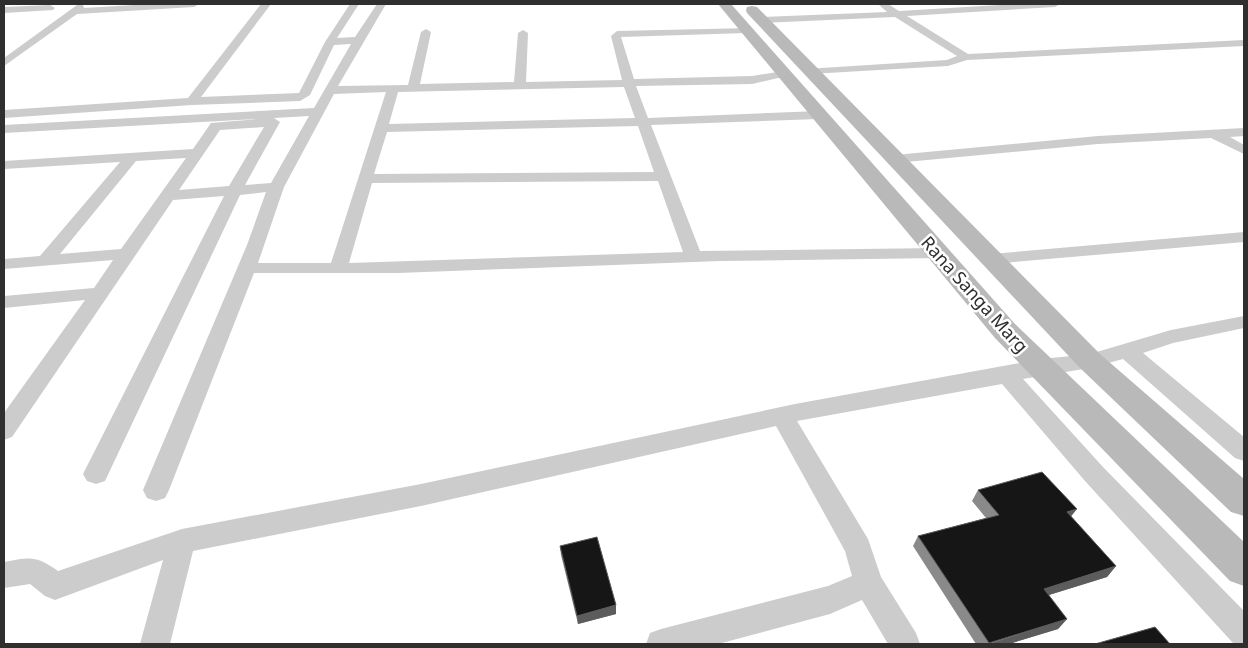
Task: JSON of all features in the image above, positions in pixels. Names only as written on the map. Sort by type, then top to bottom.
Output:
[{"type":"main road","name":"Rana Sanga Marg","points":[[724,4],[746,30],[895,158],[1090,361],[1244,501]]},
{"type":"main road","name":"Rana Sanga Marg","points":[[746,4],[761,20],[797,72],[818,115],[1005,331],[1244,568]]},
{"type":"street","points":[[77,7],[88,7],[92,4]]},
{"type":"street","points":[[4,62],[77,7],[194,4]]},
{"type":"street","points":[[192,101],[266,4]]},
{"type":"street","points":[[4,114],[192,101],[300,97],[304,95],[332,38],[354,4]]},
{"type":"street","points":[[156,490],[276,187],[329,90],[381,4]]},
{"type":"street","points":[[882,4],[966,57]]},
{"type":"street","points":[[761,20],[900,14],[1055,4]]},
{"type":"street","points":[[4,10],[50,8]]},
{"type":"street","points":[[693,256],[629,83],[616,36],[617,34],[746,30]]},
{"type":"street","points":[[413,88],[426,32]]},
{"type":"street","points":[[520,85],[524,33]]},
{"type":"street","points":[[332,38],[360,37]]},
{"type":"street","points":[[329,90],[752,80],[797,72],[948,62],[966,57],[1244,43]]},
{"type":"street","points":[[1216,44],[1237,54]]},
{"type":"street","points":[[338,268],[393,89]]},
{"type":"street","points":[[4,129],[317,112]]},
{"type":"street","points":[[382,128],[643,122],[818,115]]},
{"type":"street","points":[[4,138],[273,122],[234,190],[96,474]]},
{"type":"street","points":[[4,431],[216,126]]},
{"type":"street","points":[[895,158],[1098,140],[1244,132]]},
{"type":"street","points":[[1214,134],[1244,150]]},
{"type":"street","points":[[4,165],[197,153]]},
{"type":"street","points":[[46,260],[132,157]]},
{"type":"street","points":[[366,179],[663,176]]},
{"type":"street","points":[[167,196],[276,187]]},
{"type":"street","points":[[991,258],[1244,237]]},
{"type":"street","points":[[245,268],[338,268],[693,256],[939,253]]},
{"type":"street","points":[[4,264],[127,254]]},
{"type":"street","points":[[7,305],[100,294]]},
{"type":"street","points":[[4,575],[34,570],[55,586],[182,541],[421,495],[782,416],[1042,367],[1090,361],[1171,337],[1244,322]]},
{"type":"street","points":[[1126,350],[1244,451]]},
{"type":"street","points":[[1007,375],[1094,474],[1244,632]]},
{"type":"street","points":[[782,416],[858,548],[868,583],[905,644]]},
{"type":"street","points":[[155,644],[182,541]]},
{"type":"street","points":[[661,644],[830,600],[868,583]]},
{"type":"building","points":[[1042,472],[1077,509],[1067,512],[1116,566],[1044,589],[1067,619],[989,643],[918,536],[999,515],[978,490]]},
{"type":"building","points":[[597,537],[616,605],[577,616],[560,546]]},
{"type":"building","points":[[1155,627],[1170,644],[1095,644]]}]
